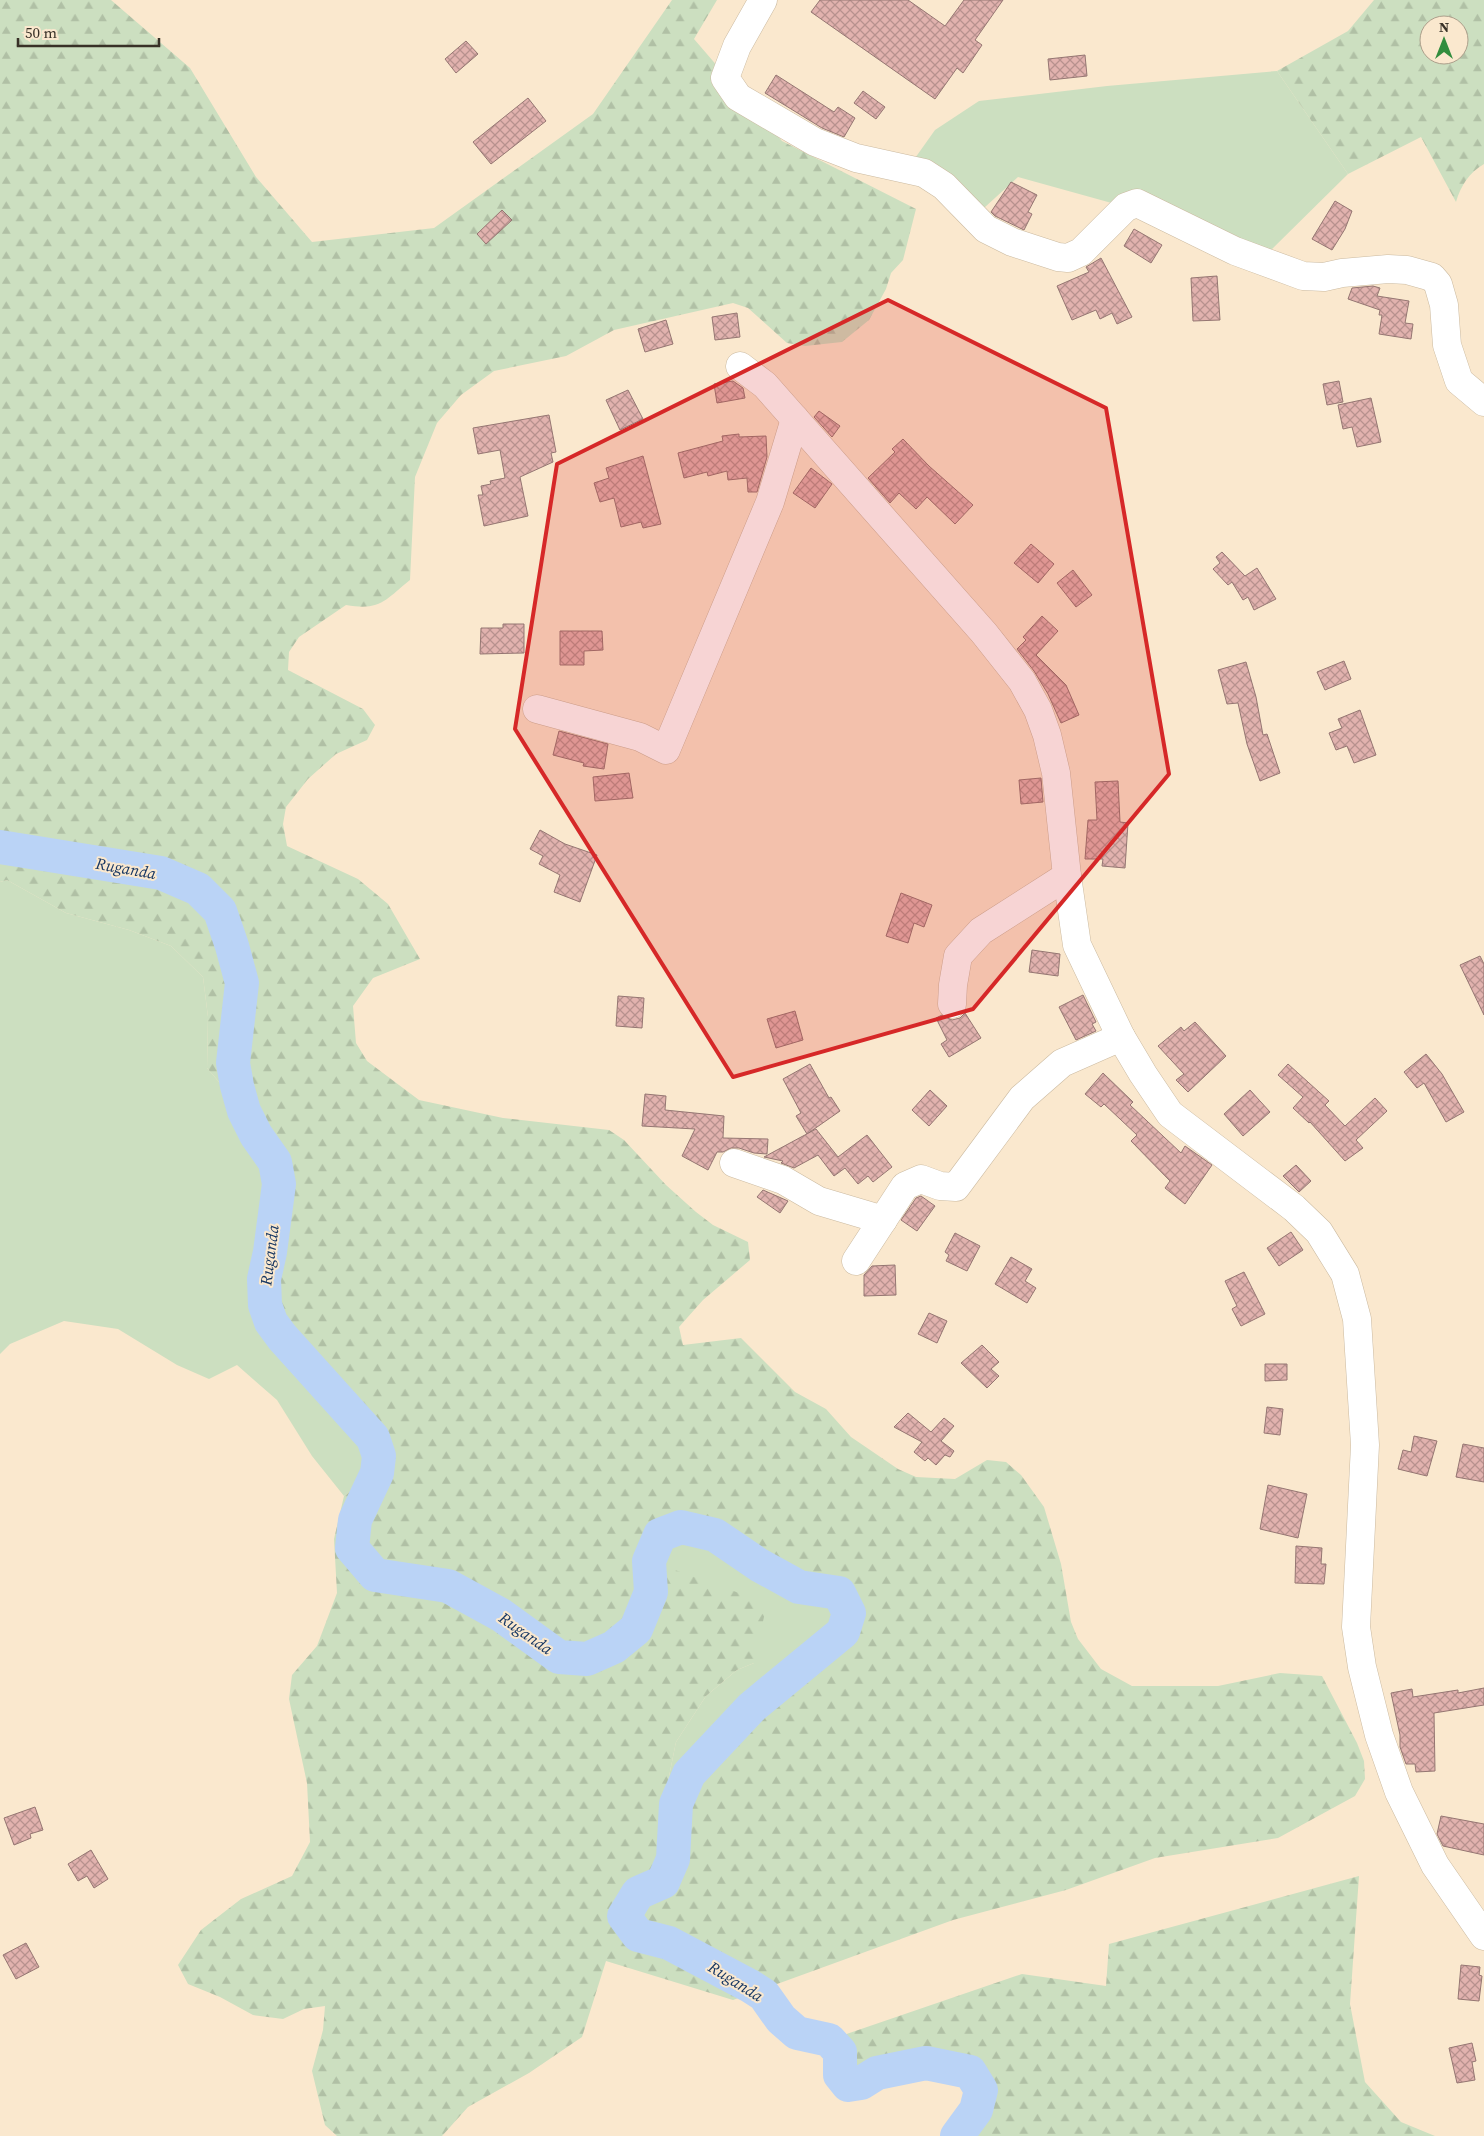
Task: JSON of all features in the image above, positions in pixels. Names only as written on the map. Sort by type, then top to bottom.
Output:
[{"type":"street","points":[[763,0],[737,46],[725,78],[738,97],[815,142],[856,158],[924,173],[944,186],[986,229],[1012,242],[1064,259],[1081,252],[1126,207],[1137,203],[1235,251],[1303,276],[1324,277],[1342,273],[1388,269],[1408,270],[1427,274],[1438,284],[1444,305],[1447,345],[1460,381],[1484,402]]},
{"type":"street","points":[[740,366],[765,385],[984,633],[1022,681],[1038,710],[1047,735],[1056,774],[1067,876],[1077,945],[1121,1037],[1170,1114],[1294,1208],[1319,1232],[1345,1274],[1357,1319],[1365,1445],[1356,1627],[1362,1667],[1379,1735],[1399,1792],[1435,1865],[1484,1936]]},
{"type":"street","points":[[537,709],[640,737],[666,750],[770,502],[795,419]]},
{"type":"street","points":[[952,1004],[958,956],[982,932],[1067,876]]},
{"type":"street","points":[[856,1261],[905,1186],[921,1179],[940,1186],[956,1187],[1022,1098],[1062,1063],[1121,1037]]},
{"type":"street","points":[[734,1163],[783,1180],[819,1201],[883,1220]]},
{"type":"highlighted area","points":[[888,300],[1106,408],[1169,774],[973,1009],[733,1077],[515,729],[557,464]]},
{"type":"green space","points":[[0,0],[111,0],[190,68],[256,177],[312,242],[434,228],[593,114],[672,0],[717,0],[694,39],[782,141],[916,209],[903,260],[891,273],[886,289],[869,320],[842,342],[805,346],[787,343],[748,308],[733,303],[614,330],[566,356],[494,371],[461,395],[437,423],[415,477],[410,580],[388,598],[375,605],[346,605],[299,637],[289,652],[288,670],[363,709],[375,725],[367,740],[336,754],[308,779],[286,807],[283,824],[287,846],[358,879],[388,904],[420,959],[373,978],[353,1006],[356,1043],[367,1061],[419,1100],[503,1118],[609,1130],[624,1140],[666,1185],[696,1212],[713,1225],[748,1242],[750,1260],[703,1300],[679,1327],[683,1345],[741,1338],[795,1392],[826,1409],[851,1437],[898,1469],[916,1477],[955,1479],[987,1460],[1006,1462],[1021,1475],[1044,1507],[1061,1564],[1071,1622],[1078,1639],[1101,1669],[1132,1686],[1218,1686],[1280,1673],[1322,1676],[1357,1743],[1364,1761],[1365,1779],[1355,1796],[1278,1838],[1155,1858],[1066,1890],[953,1920],[733,2000],[606,1961],[582,2037],[529,2073],[468,2107],[442,2136],[337,2136],[325,2125],[312,2071],[323,2030],[325,2006],[304,2009],[283,2019],[253,2015],[220,1997],[188,1984],[178,1965],[201,1930],[241,1899],[292,1876],[310,1842],[307,1783],[289,1699],[292,1675],[317,1646],[337,1593],[334,1539],[344,1496],[377,1473],[379,1456],[373,1438],[282,1337],[271,1322],[265,1305],[264,1279],[270,1252],[279,1184],[275,1162],[244,1111],[207,1068],[208,1017],[203,977],[171,946],[129,930],[66,913],[7,880],[0,882]],"holes":[[[681,1527],[715,1535],[759,1565],[799,1587],[839,1593],[849,1613],[843,1632],[752,1707],[689,1774],[676,1804],[673,1856],[663,1806],[676,1742],[706,1696],[737,1670],[754,1663],[767,1603],[650,1561],[660,1535]]]},
{"type":"green space","points":[[1374,0],[1484,0],[1484,164],[1466,180],[1456,202],[1421,137],[1348,174],[1277,71],[1348,31]]},
{"type":"green space","points":[[1277,71],[1348,174],[1260,261],[1126,207],[1018,177],[973,218],[908,168],[935,130],[979,101],[1107,86]]},
{"type":"green space","points":[[7,880],[66,913],[129,930],[171,946],[203,977],[208,1017],[207,1068],[244,1111],[275,1162],[279,1184],[270,1252],[264,1279],[282,1337],[373,1438],[379,1456],[377,1473],[344,1496],[312,1456],[277,1400],[237,1365],[209,1379],[177,1365],[118,1329],[64,1321],[10,1344],[0,1354],[0,882]]},
{"type":"green space","points":[[681,1527],[715,1535],[759,1565],[799,1587],[839,1593],[849,1613],[843,1632],[752,1707],[676,1804],[673,1859],[663,1806],[676,1742],[706,1696],[737,1670],[754,1663],[649,1561],[660,1535]]},
{"type":"green space","points":[[1359,1876],[1350,2004],[1365,2082],[1401,2122],[1435,2136],[957,2136],[976,2110],[981,2090],[970,2072],[926,2063],[877,2073],[861,2083],[848,2085],[840,2075],[840,2052],[829,2040],[1022,1974],[1106,1986],[1109,1944]]},
{"type":"building","points":[[820,0],[908,0],[945,26],[964,0],[1003,0],[975,40],[982,45],[963,73],[957,68],[935,99],[811,12]]},
{"type":"building","points":[[466,41],[478,54],[456,73],[445,59]]},
{"type":"building","points":[[1085,55],[1087,76],[1050,80],[1048,59]]},
{"type":"building","points":[[776,75],[834,112],[838,107],[855,118],[844,137],[822,128],[765,93]]},
{"type":"building","points":[[863,91],[885,107],[876,119],[854,103]]},
{"type":"building","points":[[528,98],[546,121],[491,164],[473,142]]},
{"type":"building","points":[[1011,182],[1037,195],[1028,212],[1032,214],[1024,230],[995,216],[991,212]]},
{"type":"building","points":[[1335,201],[1352,211],[1345,229],[1332,250],[1312,239]]},
{"type":"building","points":[[502,210],[512,220],[486,244],[477,234]]},
{"type":"building","points":[[1134,229],[1162,245],[1151,263],[1124,246]]},
{"type":"building","points":[[1101,258],[1132,317],[1117,324],[1112,313],[1100,319],[1096,310],[1072,320],[1057,286],[1089,272],[1086,267]]},
{"type":"building","points":[[1217,276],[1220,320],[1193,321],[1191,278]]},
{"type":"building","points":[[1373,286],[1380,288],[1377,296],[1409,301],[1405,323],[1413,324],[1411,339],[1379,334],[1382,315],[1379,315],[1380,310],[1348,299],[1352,288]]},
{"type":"building","points":[[737,313],[740,337],[715,340],[712,317]]},
{"type":"building","points":[[666,320],[673,344],[645,352],[638,329]]},
{"type":"building","points":[[733,381],[743,388],[745,398],[717,403],[714,384]]},
{"type":"building","points":[[1339,381],[1343,402],[1327,405],[1323,384]]},
{"type":"building","points":[[628,390],[643,419],[620,430],[606,400]]},
{"type":"building","points":[[1371,398],[1381,442],[1357,447],[1352,427],[1343,429],[1338,405]]},
{"type":"building","points":[[819,411],[840,426],[832,437],[814,417]]},
{"type":"building","points":[[549,415],[556,452],[551,453],[553,462],[520,477],[528,516],[484,526],[478,495],[483,495],[481,486],[491,484],[490,481],[505,478],[500,450],[478,454],[473,428]]},
{"type":"building","points":[[739,434],[739,437],[766,436],[767,457],[757,492],[748,492],[747,478],[728,480],[727,471],[708,476],[707,472],[684,478],[678,453],[723,441],[722,436]]},
{"type":"building","points":[[903,439],[929,466],[973,505],[955,524],[927,497],[916,509],[899,493],[890,503],[868,478],[895,452],[892,449]]},
{"type":"building","points":[[643,456],[661,524],[643,528],[641,522],[621,527],[614,498],[600,502],[594,483],[609,478],[606,468]]},
{"type":"building","points":[[811,468],[832,484],[815,508],[793,493]]},
{"type":"building","points":[[1031,544],[1054,564],[1038,583],[1014,563]]},
{"type":"building","points":[[1222,552],[1245,576],[1257,568],[1276,599],[1254,610],[1248,597],[1243,600],[1232,582],[1228,585],[1213,569],[1220,563],[1216,557]]},
{"type":"building","points":[[1073,570],[1092,595],[1076,607],[1057,583]]},
{"type":"building","points":[[1042,616],[1058,631],[1036,655],[1066,685],[1079,715],[1061,723],[1048,694],[1034,671],[1017,649],[1026,640],[1023,637]]},
{"type":"building","points":[[503,624],[524,624],[524,653],[480,654],[481,628],[503,628]]},
{"type":"building","points":[[560,631],[602,631],[603,650],[584,651],[584,665],[560,665]]},
{"type":"building","points":[[1344,661],[1351,679],[1325,690],[1317,672]]},
{"type":"building","points":[[1246,662],[1256,697],[1263,735],[1267,734],[1280,773],[1260,781],[1247,744],[1238,703],[1227,704],[1218,670]]},
{"type":"building","points":[[1360,710],[1376,755],[1354,763],[1347,746],[1336,750],[1329,733],[1342,728],[1338,719]]},
{"type":"building","points":[[559,731],[608,744],[604,769],[583,766],[584,763],[553,755]]},
{"type":"building","points":[[629,773],[633,798],[595,801],[593,777]]},
{"type":"building","points":[[1041,778],[1043,802],[1021,804],[1019,780]]},
{"type":"building","points":[[1118,781],[1120,822],[1128,823],[1125,868],[1102,866],[1103,859],[1085,859],[1088,820],[1097,820],[1095,782]]},
{"type":"building","points":[[540,830],[565,844],[597,855],[580,902],[554,892],[560,875],[539,864],[543,856],[530,849]]},
{"type":"building","points":[[901,893],[932,905],[924,927],[914,923],[908,943],[886,936]]},
{"type":"building","points":[[1032,950],[1060,954],[1058,976],[1029,972]]},
{"type":"building","points":[[1480,956],[1484,964],[1484,1015],[1460,965]]},
{"type":"building","points":[[1083,995],[1096,1022],[1092,1024],[1096,1031],[1076,1040],[1059,1007]]},
{"type":"building","points":[[618,996],[644,998],[642,1028],[616,1026]]},
{"type":"building","points":[[795,1011],[803,1040],[776,1048],[767,1019]]},
{"type":"building","points":[[965,1013],[981,1038],[949,1057],[941,1044],[947,1040],[936,1018],[942,1015],[952,1020],[960,1018]]},
{"type":"building","points":[[1195,1022],[1226,1056],[1188,1092],[1176,1080],[1184,1074],[1158,1046],[1181,1027],[1184,1031]]},
{"type":"building","points":[[1426,1054],[1442,1074],[1464,1112],[1446,1122],[1424,1083],[1417,1088],[1404,1072]]},
{"type":"building","points":[[810,1064],[829,1098],[831,1097],[840,1111],[807,1134],[796,1116],[801,1113],[783,1079]]},
{"type":"building","points":[[1288,1064],[1329,1101],[1325,1105],[1345,1126],[1375,1098],[1387,1111],[1356,1140],[1363,1148],[1345,1161],[1310,1122],[1293,1108],[1303,1097],[1278,1075]]},
{"type":"building","points":[[1103,1073],[1133,1102],[1130,1105],[1181,1153],[1185,1146],[1212,1165],[1185,1204],[1165,1188],[1170,1181],[1131,1141],[1137,1135],[1104,1104],[1101,1107],[1085,1094]]},
{"type":"building","points":[[930,1090],[947,1106],[929,1126],[912,1110]]},
{"type":"building","points":[[1250,1090],[1270,1112],[1243,1136],[1224,1114]]},
{"type":"building","points":[[645,1094],[666,1096],[665,1110],[724,1116],[723,1138],[768,1139],[767,1154],[731,1148],[723,1152],[717,1152],[708,1170],[682,1156],[695,1129],[642,1126]]},
{"type":"building","points":[[816,1129],[838,1157],[867,1135],[892,1167],[873,1182],[868,1176],[858,1184],[845,1168],[834,1176],[818,1155],[794,1168],[781,1163],[783,1161],[764,1157]]},
{"type":"building","points":[[1296,1165],[1311,1181],[1299,1192],[1283,1176]]},
{"type":"building","points":[[763,1190],[788,1201],[780,1213],[757,1197]]},
{"type":"building","points":[[921,1196],[935,1206],[917,1231],[901,1220],[916,1198]]},
{"type":"building","points":[[1291,1232],[1303,1250],[1279,1266],[1267,1248]]},
{"type":"building","points":[[955,1233],[980,1246],[967,1271],[946,1261],[949,1255],[945,1252]]},
{"type":"building","points":[[1011,1257],[1032,1269],[1025,1281],[1036,1288],[1027,1303],[995,1284]]},
{"type":"building","points":[[895,1265],[896,1295],[864,1296],[864,1275],[872,1266]]},
{"type":"building","points":[[1244,1272],[1265,1314],[1241,1326],[1232,1309],[1237,1306],[1225,1281]]},
{"type":"building","points":[[929,1313],[947,1321],[937,1343],[918,1334]]},
{"type":"building","points":[[982,1345],[999,1362],[991,1369],[999,1376],[987,1388],[961,1363]]},
{"type":"building","points":[[1265,1364],[1287,1364],[1287,1380],[1265,1381]]},
{"type":"building","points":[[1267,1407],[1283,1409],[1280,1435],[1264,1433]]},
{"type":"building","points":[[908,1413],[931,1432],[944,1418],[954,1426],[941,1441],[954,1451],[950,1457],[945,1455],[936,1465],[928,1458],[925,1461],[914,1452],[922,1442],[894,1427]]},
{"type":"building","points":[[1414,1436],[1437,1441],[1427,1476],[1398,1469],[1403,1450],[1411,1452]]},
{"type":"building","points":[[1463,1444],[1484,1448],[1484,1482],[1456,1477]]},
{"type":"building","points":[[1268,1485],[1307,1494],[1298,1538],[1260,1529]]},
{"type":"building","points":[[1296,1546],[1322,1548],[1321,1564],[1326,1564],[1324,1584],[1295,1583]]},
{"type":"building","points":[[1484,1688],[1484,1705],[1434,1713],[1435,1771],[1416,1772],[1415,1764],[1406,1764],[1400,1747],[1400,1735],[1391,1693],[1412,1689],[1413,1697],[1458,1690],[1458,1693]]},
{"type":"building","points":[[35,1807],[43,1830],[30,1834],[31,1838],[14,1845],[4,1818]]},
{"type":"building","points":[[1441,1816],[1484,1824],[1484,1855],[1443,1846],[1437,1834]]},
{"type":"building","points":[[91,1850],[108,1879],[94,1888],[87,1876],[78,1881],[68,1864]]},
{"type":"building","points":[[26,1943],[39,1967],[16,1979],[3,1955]]},
{"type":"building","points":[[1461,1965],[1480,1967],[1479,1975],[1482,1976],[1479,2001],[1458,1999]]},
{"type":"building","points":[[1472,2043],[1476,2061],[1472,2062],[1475,2080],[1457,2083],[1449,2048]]},
{"type":"waterway","name":"Ruganda","points":[[0,847],[161,873],[198,889],[220,911],[242,983],[233,1063],[237,1086],[244,1111],[256,1135],[275,1162],[279,1184],[270,1252],[264,1279],[265,1305],[271,1322],[282,1337],[373,1438],[379,1456],[377,1473],[355,1520],[352,1548],[375,1575],[448,1586],[501,1615],[559,1657],[587,1659],[614,1647],[636,1629],[651,1592],[649,1561],[660,1535],[681,1527],[715,1535],[759,1565],[799,1587],[839,1593],[849,1613],[843,1632],[752,1707],[689,1774],[676,1804],[673,1859],[663,1882],[638,1893],[624,1916],[638,1935],[669,1943],[764,1995],[781,2019],[797,2033],[829,2040],[840,2052],[840,2075],[848,2085],[861,2083],[877,2073],[926,2063],[970,2072],[981,2090],[976,2110],[957,2136]]}]
